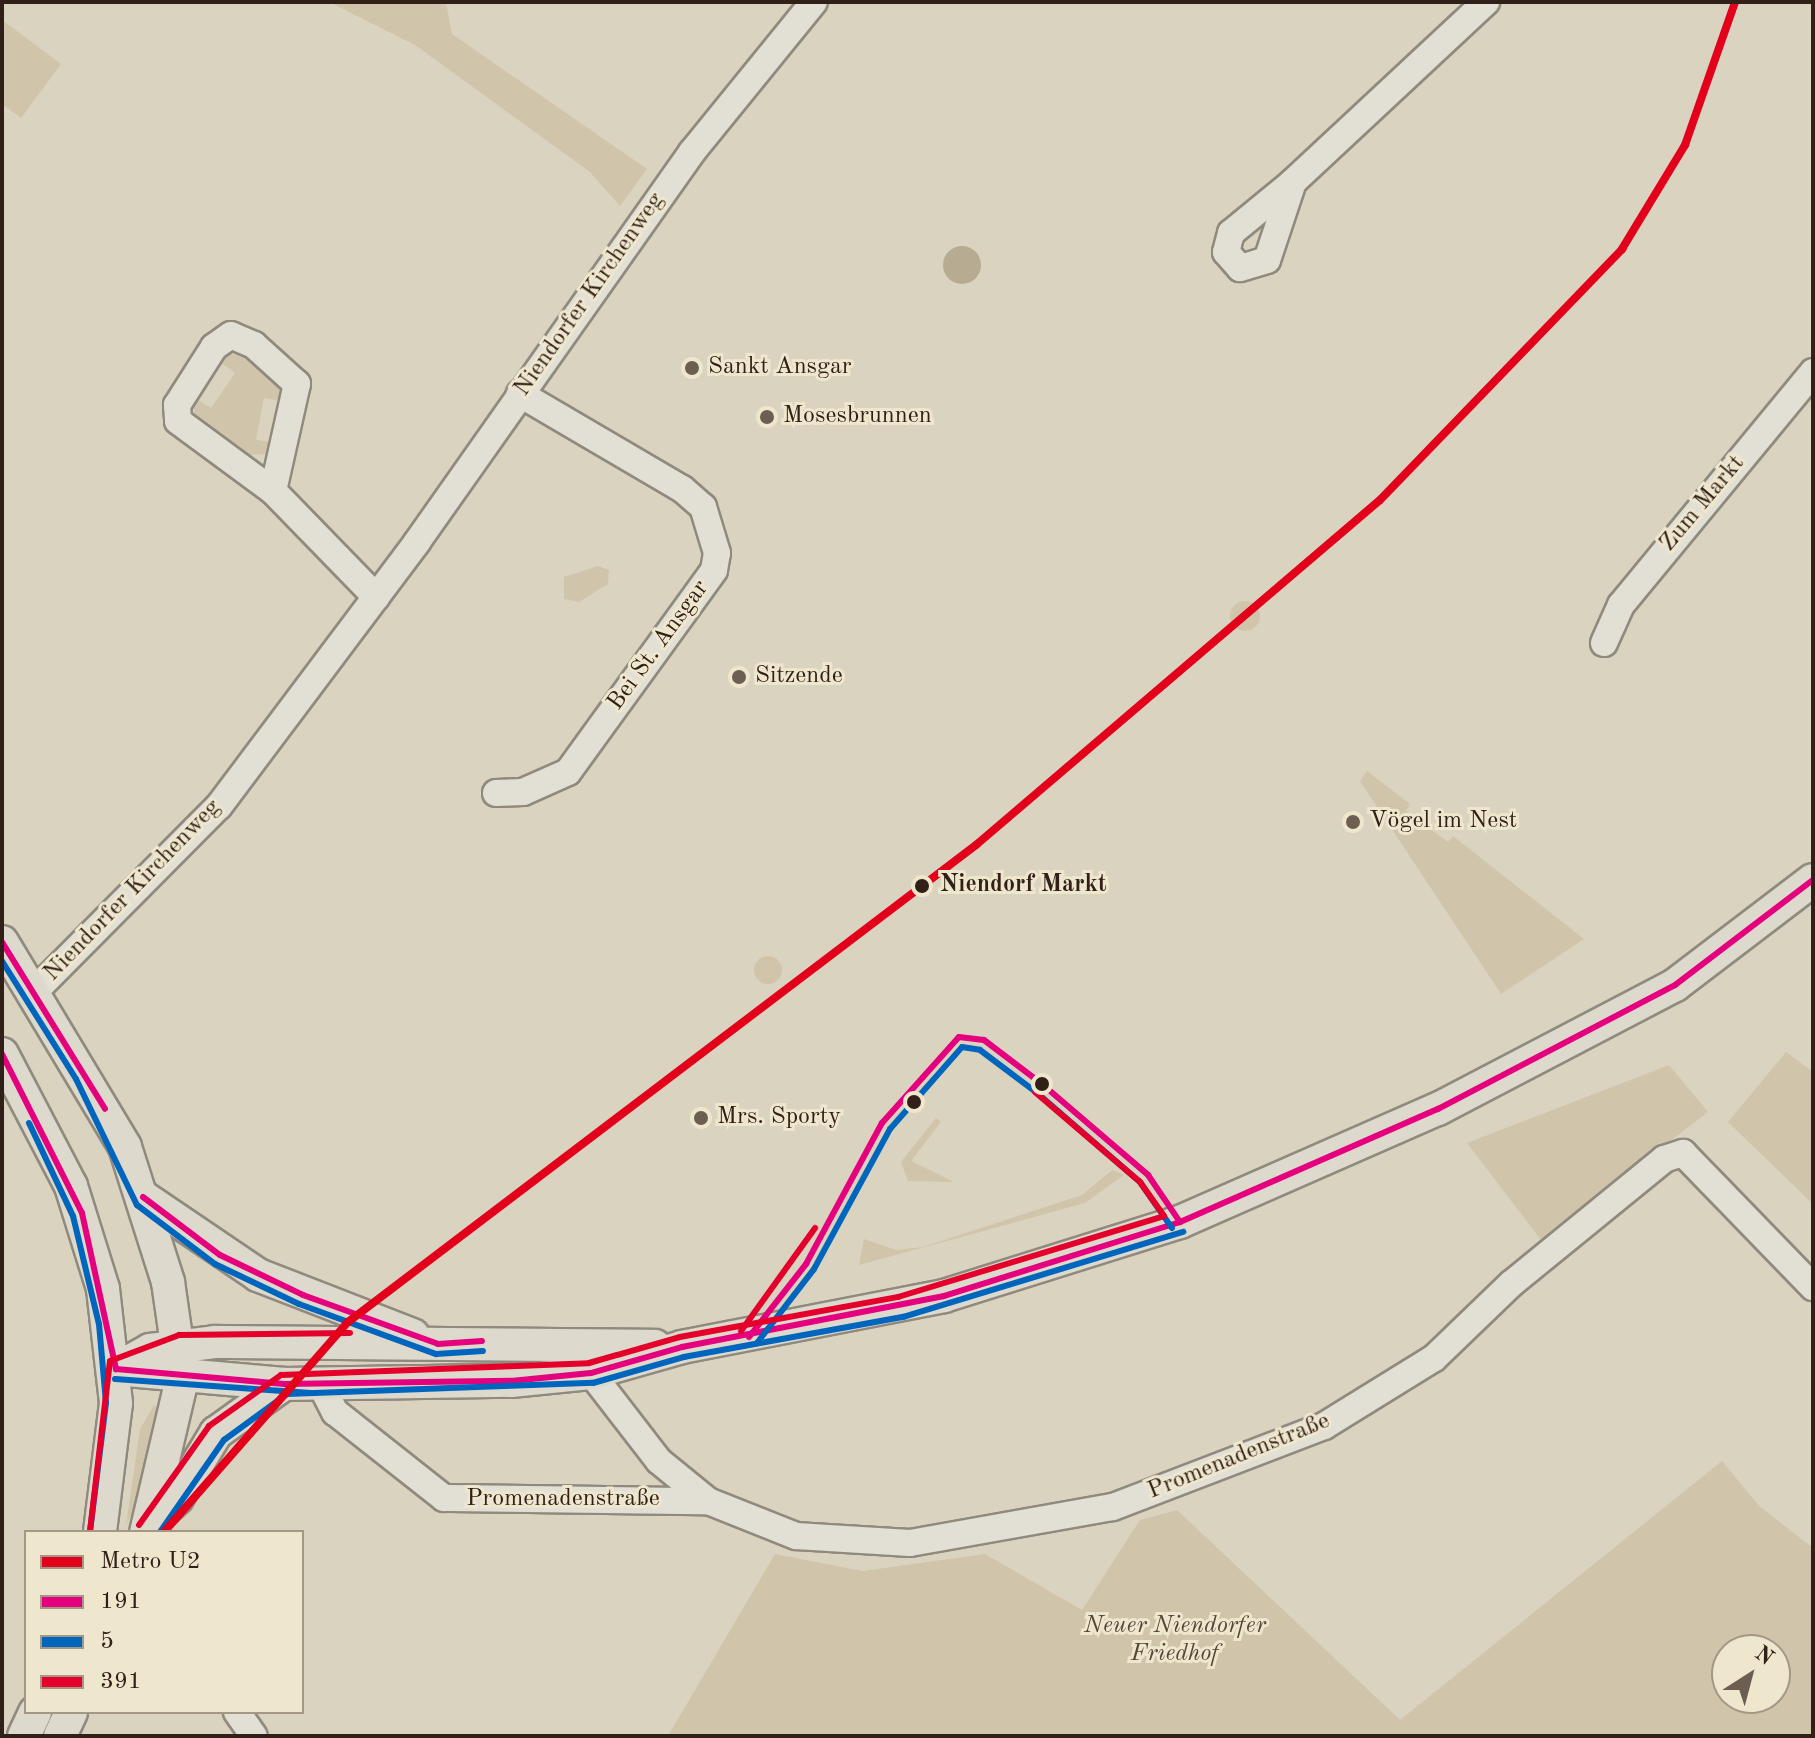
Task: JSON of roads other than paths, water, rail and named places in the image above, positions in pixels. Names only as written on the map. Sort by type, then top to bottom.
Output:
[{"type":"main road","points":[[116,1369],[182,1379],[284,1384],[591,1373],[682,1347],[900,1307],[1180,1222],[1438,1109],[1651,997],[1813,880]]},
{"type":"main road","points":[[2,942],[125,1147],[143,1197],[180,1345],[182,1379],[147,1528]]},
{"type":"main road","points":[[2,1054],[82,1213],[116,1369],[100,1530]]},
{"type":"main road","points":[[143,1197],[258,1275],[438,1344]]},
{"type":"main road","points":[[116,1369],[180,1345],[682,1347]]},
{"type":"main road","points":[[147,1528],[177,1498],[216,1433],[284,1384]]},
{"type":"main road","points":[[24,1736],[34,1714]]},
{"type":"main road","points":[[60,1736],[70,1714]]},
{"type":"street","name":"Niendorfer Kirchenweg","points":[[34,992],[219,806],[376,597],[692,152],[814,2]]},
{"type":"street","points":[[1293,182],[1486,2]]},
{"type":"street","points":[[273,491],[297,387],[279,364],[231,335],[214,347],[185,392],[178,421],[273,491],[376,597]]},
{"type":"street","name":"Zum Markt","points":[[1604,643],[1621,605],[1813,372]]},
{"type":"street","name":"Bei St. Ansgar","points":[[496,793],[523,792],[568,772],[714,570],[717,553],[703,507],[682,489],[520,394]]},
{"type":"street","name":"Promenadenstraße","points":[[591,1373],[659,1461],[708,1501],[796,1536],[910,1543],[1113,1507],[1211,1473],[1324,1426],[1434,1358],[1511,1284],[1664,1159],[1690,1155],[1813,1287]]},
{"type":"street","name":"Promenadenstraße","points":[[320,1383],[335,1412],[444,1498],[708,1501]]},
{"type":"street","points":[[238,1714],[254,1736]]},
{"type":"metro line","name":"U2","points":[[166,1530],[348,1322],[976,845],[1380,500],[1622,249],[1685,145],[1735,2]]},
{"type":"place","name":"Sankt Ansgar","points":[[692,368]]},
{"type":"place","name":"Mosesbrunnen","points":[[767,417]]},
{"type":"place","name":"Sitzende","points":[[739,677]]},
{"type":"place","name":"Vögel im Nest","points":[[1353,822]]},
{"type":"place","name":"Niendorf Markt","points":[[922,886]]},
{"type":"place","name":"Mrs. Sporty","points":[[701,1118]]},
{"type":"park label","name":"Neuer Niendorfer Friedhof","points":[[1175,1641]]}]
